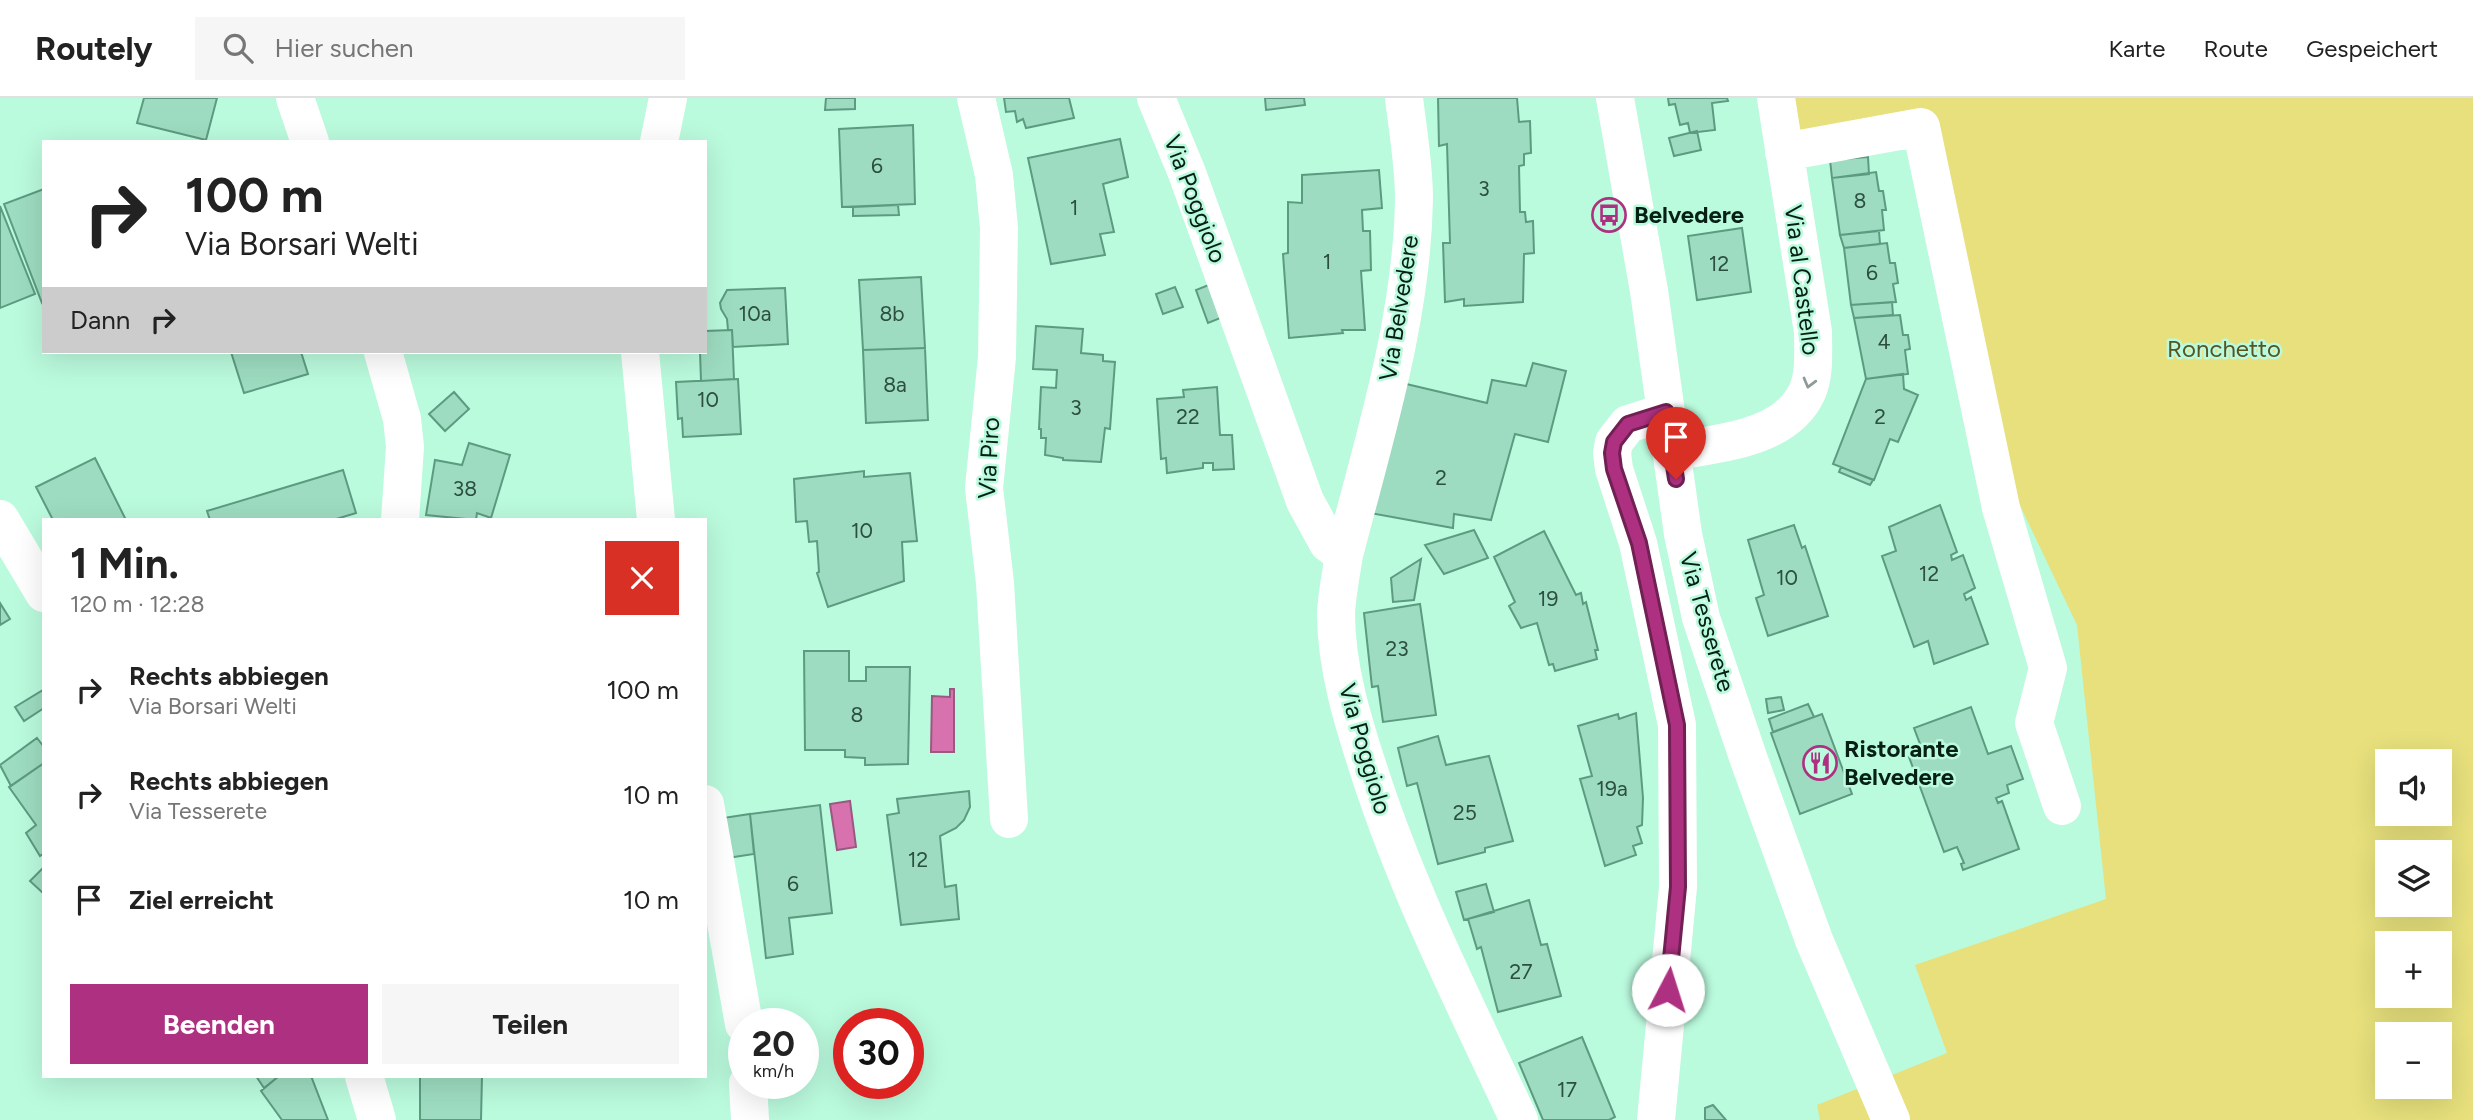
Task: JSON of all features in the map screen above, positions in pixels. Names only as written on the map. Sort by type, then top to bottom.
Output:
[{"type":"street","points":[[295,98],[309,140]]},
{"type":"street","points":[[659,140],[668,98]]},
{"type":"street","name":"Via Piro","points":[[976,98],[994,175],[999,228],[997,357],[984,488],[995,583],[1009,819]]},
{"type":"street","name":"Via Poggiolo","points":[[1156,98],[1187,173],[1306,501],[1328,543],[1344,555],[1336,614],[1340,660],[1351,715],[1412,889],[1519,1120]]},
{"type":"street","name":"Via Belvedere","points":[[1344,555],[1399,337],[1410,261],[1414,198],[1404,98]]},
{"type":"street","name":"Via Tesserete","points":[[1615,98],[1649,291],[1683,534],[1701,618],[1814,940],[1891,1120]]},
{"type":"street","name":"Via al Castello","points":[[1672,452],[1752,435],[1775,425],[1797,411],[1808,390],[1813,363],[1813,332],[1776,98]]},
{"type":"street","points":[[1784,152],[1918,113],[2001,508],[2048,668],[2034,723],[2062,806]]},
{"type":"street","points":[[384,354],[402,419],[405,447],[400,518]]},
{"type":"street","points":[[640,354],[656,518]]},
{"type":"street","points":[[1656,1120],[1678,887],[1677,725],[1639,543],[1614,469],[1612,453],[1614,442],[1628,424],[1666,412]]},
{"type":"street","points":[[0,519],[42,590]]},
{"type":"street","points":[[707,815],[741,1008]]},
{"type":"street","points":[[365,1078],[377,1120]]},
{"type":"street","points":[[749,1099],[750,1120]]},
{"type":"green space","name":"Ronchetto","points":[[1776,98],[2473,98],[2473,1120],[1820,1120],[1817,1105],[1947,1053],[1915,965],[2106,899],[2077,625],[1987,436],[1921,128],[1784,152]]},
{"type":"shaded area","points":[[950,689],[954,689],[954,752],[931,752],[932,696],[950,697]]},
{"type":"shaded area","points":[[850,801],[856,847],[837,850],[830,804]]},
{"type":"building","points":[[144,98],[217,98],[206,140],[137,123]]},
{"type":"building","points":[[826,98],[855,98],[855,109],[825,110]]},
{"type":"building","points":[[1004,98],[1069,98],[1074,118],[1026,128],[1023,119],[1017,122],[1015,111],[1006,112]]},
{"type":"building","points":[[1265,98],[1304,98],[1305,105],[1266,110]]},
{"type":"building","points":[[1438,98],[1517,98],[1519,122],[1530,121],[1531,153],[1524,154],[1524,165],[1519,166],[1520,212],[1525,212],[1526,222],[1533,221],[1534,253],[1524,254],[1523,302],[1464,306],[1464,299],[1445,302],[1443,243],[1450,243],[1447,144],[1439,146]]},
{"type":"building","points":[[1668,98],[1727,98],[1728,101],[1712,103],[1715,130],[1690,133],[1688,123],[1680,125],[1675,104],[1669,105]]},
{"type":"building","points":[[913,125],[915,204],[842,207],[839,129]]},
{"type":"building","points":[[1697,131],[1701,150],[1674,156],[1669,138]]},
{"type":"building","points":[[1120,139],[1128,177],[1103,184],[1114,232],[1100,234],[1105,255],[1051,264],[1028,158]]},
{"type":"building","points":[[1868,157],[1869,174],[1832,178],[1830,160]]},
{"type":"building","points":[[1379,170],[1382,208],[1362,210],[1363,231],[1370,231],[1371,270],[1361,271],[1365,330],[1342,330],[1343,333],[1289,338],[1283,254],[1288,253],[1288,202],[1302,203],[1302,175]]},
{"type":"building","points":[[1876,172],[1886,210],[1882,210],[1884,230],[1840,235],[1832,178]]},
{"type":"building","points":[[42,190],[42,303],[4,204]]},
{"type":"building","points":[[898,205],[899,215],[853,216],[853,207]]},
{"type":"building","points":[[0,206],[35,294],[0,308]]},
{"type":"building","points":[[1742,228],[1751,292],[1697,300],[1688,236]]},
{"type":"building","points":[[1879,231],[1880,244],[1844,248],[1840,235]]},
{"type":"building","points":[[1887,243],[1890,263],[1895,263],[1898,283],[1893,284],[1896,302],[1851,305],[1844,248]]},
{"type":"building","points":[[921,277],[925,348],[863,350],[859,280]]},
{"type":"building","points":[[1211,284],[1223,317],[1208,323],[1196,290]]},
{"type":"building","points":[[1175,287],[1183,307],[1163,314],[1156,294]]},
{"type":"building","points":[[785,288],[788,344],[733,347],[732,330],[728,330],[727,319],[720,303],[727,290]]},
{"type":"building","points":[[1892,302],[1893,315],[1854,318],[1851,305]]},
{"type":"building","points":[[1900,315],[1903,335],[1908,335],[1910,349],[1905,350],[1908,374],[1866,379],[1854,318]]},
{"type":"building","points":[[1036,326],[1083,329],[1081,353],[1103,355],[1103,361],[1115,362],[1110,429],[1105,428],[1101,462],[1063,460],[1045,455],[1046,438],[1041,438],[1039,429],[1041,387],[1056,388],[1057,370],[1033,369]]},
{"type":"building","points":[[732,330],[734,379],[701,381],[700,354],[707,354],[707,331]]},
{"type":"building","points":[[925,348],[928,420],[866,423],[863,350]]},
{"type":"building","points":[[232,354],[302,354],[308,374],[244,393]]},
{"type":"building","points":[[1533,363],[1566,371],[1548,442],[1515,434],[1491,520],[1454,514],[1453,528],[1370,513],[1402,383],[1487,403],[1492,380],[1526,386]]},
{"type":"building","points":[[1903,374],[1904,389],[1918,395],[1898,442],[1890,439],[1874,480],[1833,464],[1866,379]]},
{"type":"building","points":[[738,379],[741,434],[683,437],[682,418],[678,419],[676,382]]},
{"type":"building","points":[[1217,387],[1220,435],[1232,435],[1234,469],[1213,470],[1213,463],[1203,463],[1203,468],[1167,473],[1166,458],[1161,459],[1157,399],[1184,397],[1183,390]]},
{"type":"building","points":[[454,392],[469,409],[445,431],[429,414]]},
{"type":"building","points":[[469,443],[510,455],[491,518],[477,513],[476,518],[426,515],[435,460],[462,465]]},
{"type":"building","points":[[95,458],[125,518],[52,518],[36,487]]},
{"type":"building","points":[[1841,467],[1873,480],[1870,485],[1839,472]]},
{"type":"building","points":[[343,470],[356,513],[340,518],[209,518],[207,511]]},
{"type":"building","points":[[864,471],[864,477],[910,473],[917,541],[902,542],[904,581],[828,607],[817,573],[817,541],[809,542],[807,521],[796,522],[794,479]]},
{"type":"building","points":[[1940,505],[1957,552],[1951,555],[1952,560],[1963,555],[1975,588],[1964,594],[1966,600],[1971,597],[1988,644],[1934,664],[1928,641],[1914,647],[1882,556],[1896,551],[1889,527]]},
{"type":"building","points":[[1794,525],[1802,548],[1805,546],[1828,616],[1768,636],[1756,598],[1764,595],[1748,540]]},
{"type":"building","points":[[1474,530],[1488,558],[1444,574],[1425,545]]},
{"type":"building","points":[[1544,531],[1576,595],[1581,593],[1583,604],[1586,602],[1598,650],[1595,650],[1597,659],[1555,671],[1553,664],[1549,665],[1537,623],[1521,628],[1509,606],[1515,602],[1494,557]]},
{"type":"building","points":[[1421,559],[1414,600],[1393,602],[1391,578]]},
{"type":"building","points":[[0,603],[10,619],[0,625]]},
{"type":"building","points":[[1420,604],[1436,715],[1383,722],[1378,686],[1372,687],[1364,613]]},
{"type":"building","points":[[804,651],[849,651],[849,681],[866,681],[866,667],[910,667],[908,764],[865,765],[865,758],[845,757],[845,750],[805,750]]},
{"type":"building","points":[[42,691],[42,709],[24,721],[15,707]]},
{"type":"building","points":[[1781,697],[1784,710],[1768,713],[1766,699]]},
{"type":"building","points":[[1808,704],[1814,717],[1773,732],[1769,719]]},
{"type":"building","points":[[1971,707],[1988,754],[2011,746],[2023,779],[2007,785],[2009,793],[1996,798],[1998,803],[2002,801],[2019,849],[1963,870],[1961,864],[1964,863],[1957,847],[1944,852],[1909,757],[1923,752],[1914,728]]},
{"type":"building","points":[[1636,713],[1643,798],[1642,825],[1637,827],[1642,843],[1633,846],[1636,855],[1605,866],[1580,779],[1592,776],[1578,726],[1618,714],[1619,719]]},
{"type":"building","points":[[1822,714],[1852,794],[1800,814],[1771,733]]},
{"type":"building","points":[[1438,736],[1446,765],[1489,756],[1513,841],[1485,848],[1485,852],[1438,864],[1417,783],[1407,786],[1398,748]]},
{"type":"building","points":[[37,738],[42,744],[42,764],[11,786],[0,765]]},
{"type":"building","points":[[42,764],[40,856],[26,833],[36,825],[9,787]]},
{"type":"building","points":[[969,791],[970,807],[964,820],[956,828],[940,836],[945,887],[956,885],[959,919],[901,925],[887,815],[899,813],[897,799]]},
{"type":"building","points":[[820,805],[832,913],[789,918],[793,954],[766,958],[750,814]]},
{"type":"building","points":[[750,814],[754,854],[727,858],[723,818]]},
{"type":"building","points":[[42,869],[42,892],[30,881]]},
{"type":"building","points":[[1486,884],[1494,912],[1464,920],[1456,892]]},
{"type":"building","points":[[1529,900],[1541,945],[1547,944],[1561,996],[1498,1012],[1481,947],[1477,949],[1468,919]]},
{"type":"building","points":[[1582,1037],[1615,1117],[1609,1120],[1543,1120],[1519,1063]]},
{"type":"building","points":[[257,1078],[276,1078],[264,1088]]},
{"type":"building","points":[[277,1078],[312,1078],[328,1120],[282,1120],[261,1091]]},
{"type":"building","points":[[420,1078],[482,1078],[481,1120],[420,1120]]},
{"type":"building","points":[[1713,1105],[1726,1120],[1705,1120],[1705,1108]]},
{"type":"place","name":"Belvedere","points":[[1609,215]]},
{"type":"place","name":"Ristorante Belvedere","points":[[1820,763]]},
{"type":"route","points":[[1668,990],[1678,887],[1677,725],[1639,543],[1614,469],[1612,453],[1620,432],[1628,424],[1644,417],[1666,412],[1676,479]]}]
